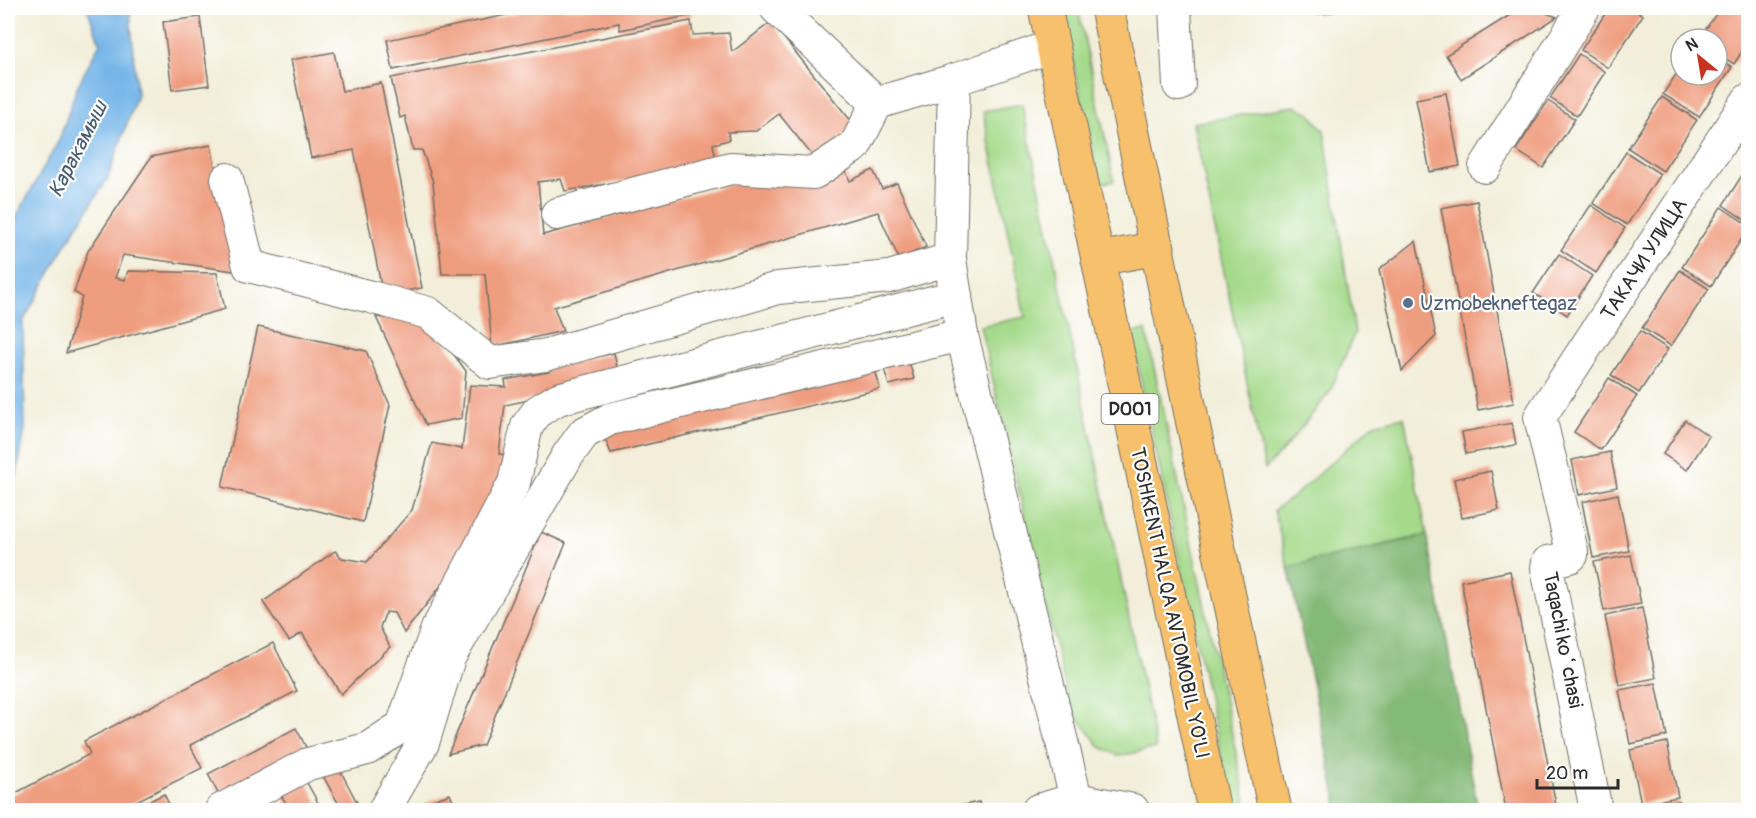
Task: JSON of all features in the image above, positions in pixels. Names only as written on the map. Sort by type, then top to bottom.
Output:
[{"type":"highway","name":"TOSHKENT HALQA AVTOMOBIL YO'LI","points":[[1045,8],[1214,810]]},
{"type":"highway","name":"D001","points":[[1107,8],[1275,810]]},
{"type":"highway","points":[[1098,259],[1158,248]]},
{"type":"street","points":[[776,8],[877,103]]},
{"type":"street","points":[[1175,8],[1179,85]]},
{"type":"street","points":[[1485,166],[1571,12]]},
{"type":"street","points":[[557,214],[731,168],[814,173],[855,146],[877,103],[954,80],[1053,46]]},
{"type":"street","points":[[954,80],[950,259],[962,335],[1076,799]]},
{"type":"street","name":"ТАКАЧИ УЛИЦА","points":[[1540,417],[1749,100]]},
{"type":"street","points":[[227,179],[249,266],[428,314],[490,363],[546,355],[778,288],[890,277],[950,259]]},
{"type":"street","points":[[221,810],[308,764],[367,748],[402,726],[437,629],[514,483],[527,426],[538,411],[558,399],[956,296]]},
{"type":"street","points":[[384,810],[423,744],[449,658],[568,455],[584,433],[610,419],[962,335]]},
{"type":"street","name":"Taqachi koʻchasi","points":[[1540,417],[1572,551],[1570,557],[1548,562],[1547,568],[1596,810]]},
{"type":"street","points":[[1038,810],[1076,799],[1133,810]]},
{"type":"green space","points":[[1062,8],[1078,8],[1114,181],[1099,184]]},
{"type":"green space","points":[[1022,104],[1156,748],[1120,756],[1100,747],[1070,707],[980,326],[1025,317],[983,111]]},
{"type":"green space","points":[[1294,106],[1309,112],[1324,131],[1355,333],[1329,393],[1265,469],[1193,123]]},
{"type":"green space","points":[[1146,330],[1248,810],[1232,810],[1131,333]]},
{"type":"green space","points":[[1404,417],[1427,535],[1288,567],[1274,510],[1294,496],[1374,424]]},
{"type":"green space","points":[[1427,535],[1478,810],[1339,810],[1288,567]]},
{"type":"water","name":"Каракамыш","points":[[87,8],[128,8],[130,11],[137,95],[108,178],[68,241],[23,322],[25,429],[8,511],[8,232],[59,140],[77,87],[100,43]]},
{"type":"building","points":[[540,8],[690,8],[692,15],[620,30],[619,23],[393,70],[387,40]]},
{"type":"building","points":[[1314,8],[1348,8],[1348,9],[1316,15]]},
{"type":"building","points":[[1521,8],[1532,8],[1557,17],[1461,79],[1446,55]]},
{"type":"building","points":[[1609,8],[1632,8],[1643,15],[1608,68],[1581,50]]},
{"type":"building","points":[[1720,8],[1739,8],[1748,14],[1748,42],[1734,64],[1729,61],[1729,27],[1707,27]]},
{"type":"building","points":[[200,17],[209,85],[172,90],[163,22]]},
{"type":"building","points":[[691,21],[693,35],[729,33],[732,52],[771,22],[860,132],[819,164],[779,114],[756,131],[728,132],[729,140],[713,144],[717,165],[565,191],[561,179],[538,182],[543,235],[777,172],[842,163],[850,181],[873,170],[882,189],[897,183],[926,247],[899,259],[878,212],[554,307],[563,331],[492,347],[485,274],[442,274],[433,182],[422,150],[413,150],[405,116],[400,118],[391,78]]},
{"type":"building","points":[[334,52],[342,91],[381,83],[422,288],[383,295],[354,150],[311,158],[291,60]]},
{"type":"building","points":[[1579,54],[1605,72],[1577,116],[1550,98]]},
{"type":"building","points":[[1669,85],[1669,87],[1719,87],[1699,117],[1663,94]]},
{"type":"building","points":[[1446,93],[1460,166],[1430,172],[1416,99]]},
{"type":"building","points":[[1662,97],[1697,120],[1663,171],[1628,148]]},
{"type":"building","points":[[1548,101],[1575,119],[1543,168],[1516,150]]},
{"type":"building","points":[[211,145],[234,271],[123,255],[115,278],[125,280],[128,271],[217,273],[225,309],[66,353],[82,297],[74,292],[88,251],[151,157]]},
{"type":"building","points":[[1626,152],[1660,174],[1627,225],[1593,203]]},
{"type":"building","points":[[1748,166],[1748,222],[1723,205]]},
{"type":"building","points":[[1477,201],[1514,403],[1478,410],[1441,208]]},
{"type":"building","points":[[1591,205],[1625,228],[1596,273],[1561,250]]},
{"type":"building","points":[[1721,207],[1748,225],[1748,229],[1711,286],[1682,267]]},
{"type":"building","name":"Uzmobekneftegaz","points":[[1416,241],[1436,336],[1402,371],[1379,270]]},
{"type":"building","points":[[1559,254],[1592,276],[1567,315],[1533,293]]},
{"type":"building","points":[[1680,270],[1709,289],[1671,346],[1642,328]]},
{"type":"building","points":[[376,317],[430,322],[466,371],[462,418],[426,425]]},
{"type":"building","points":[[258,327],[366,351],[390,405],[363,522],[222,487]]},
{"type":"building","points":[[1640,331],[1668,349],[1639,393],[1611,375]]},
{"type":"building","points":[[614,353],[618,371],[557,394],[505,405],[499,454],[512,455],[465,555],[404,633],[394,613],[386,612],[380,627],[390,647],[341,694],[302,633],[289,641],[263,602],[335,551],[342,558],[367,562],[412,510],[432,443],[462,449],[470,385],[506,387],[505,380],[549,372],[548,368]]},
{"type":"building","points":[[908,358],[914,379],[889,385],[883,365]]},
{"type":"building","points":[[874,364],[880,389],[611,453],[603,434]]},
{"type":"building","points":[[1609,378],[1637,396],[1601,450],[1574,432]]},
{"type":"building","points":[[1685,420],[1709,436],[1687,470],[1663,454]]},
{"type":"building","points":[[1512,423],[1516,445],[1466,454],[1462,432]]},
{"type":"building","points":[[1610,452],[1617,487],[1579,495],[1572,460]]},
{"type":"building","points":[[1491,471],[1499,510],[1462,518],[1454,479]]},
{"type":"building","points":[[1618,494],[1629,551],[1593,558],[1582,502]]},
{"type":"building","points":[[541,532],[566,543],[483,745],[448,754]]},
{"type":"building","points":[[1631,555],[1641,604],[1604,611],[1594,562]]},
{"type":"building","points":[[1510,571],[1557,810],[1506,810],[1461,581]]},
{"type":"building","points":[[1642,608],[1656,678],[1619,685],[1605,616]]},
{"type":"building","points":[[273,643],[297,691],[190,745],[202,768],[119,810],[8,810],[8,797],[90,754],[84,741]]},
{"type":"building","points":[[1656,683],[1667,736],[1630,744],[1619,690]]},
{"type":"building","points":[[296,728],[308,751],[220,797],[208,774]]},
{"type":"building","points":[[1667,742],[1678,797],[1641,804],[1630,750]]},
{"type":"building","points":[[338,766],[361,810],[342,810],[322,774]]},
{"type":"building","points":[[306,781],[322,810],[290,810],[281,795]]},
{"type":"building","points":[[164,794],[172,810],[131,810]]},
{"type":"building","points":[[450,794],[457,810],[428,810],[425,803]]},
{"type":"building","points":[[1679,801],[1681,810],[1641,810],[1641,809]]},
{"type":"building","points":[[266,802],[271,810],[251,810]]},
{"type":"building","points":[[979,802],[981,810],[945,809]]},
{"type":"place","name":"Uzmobekneftegaz","points":[[1408,303]]}]
